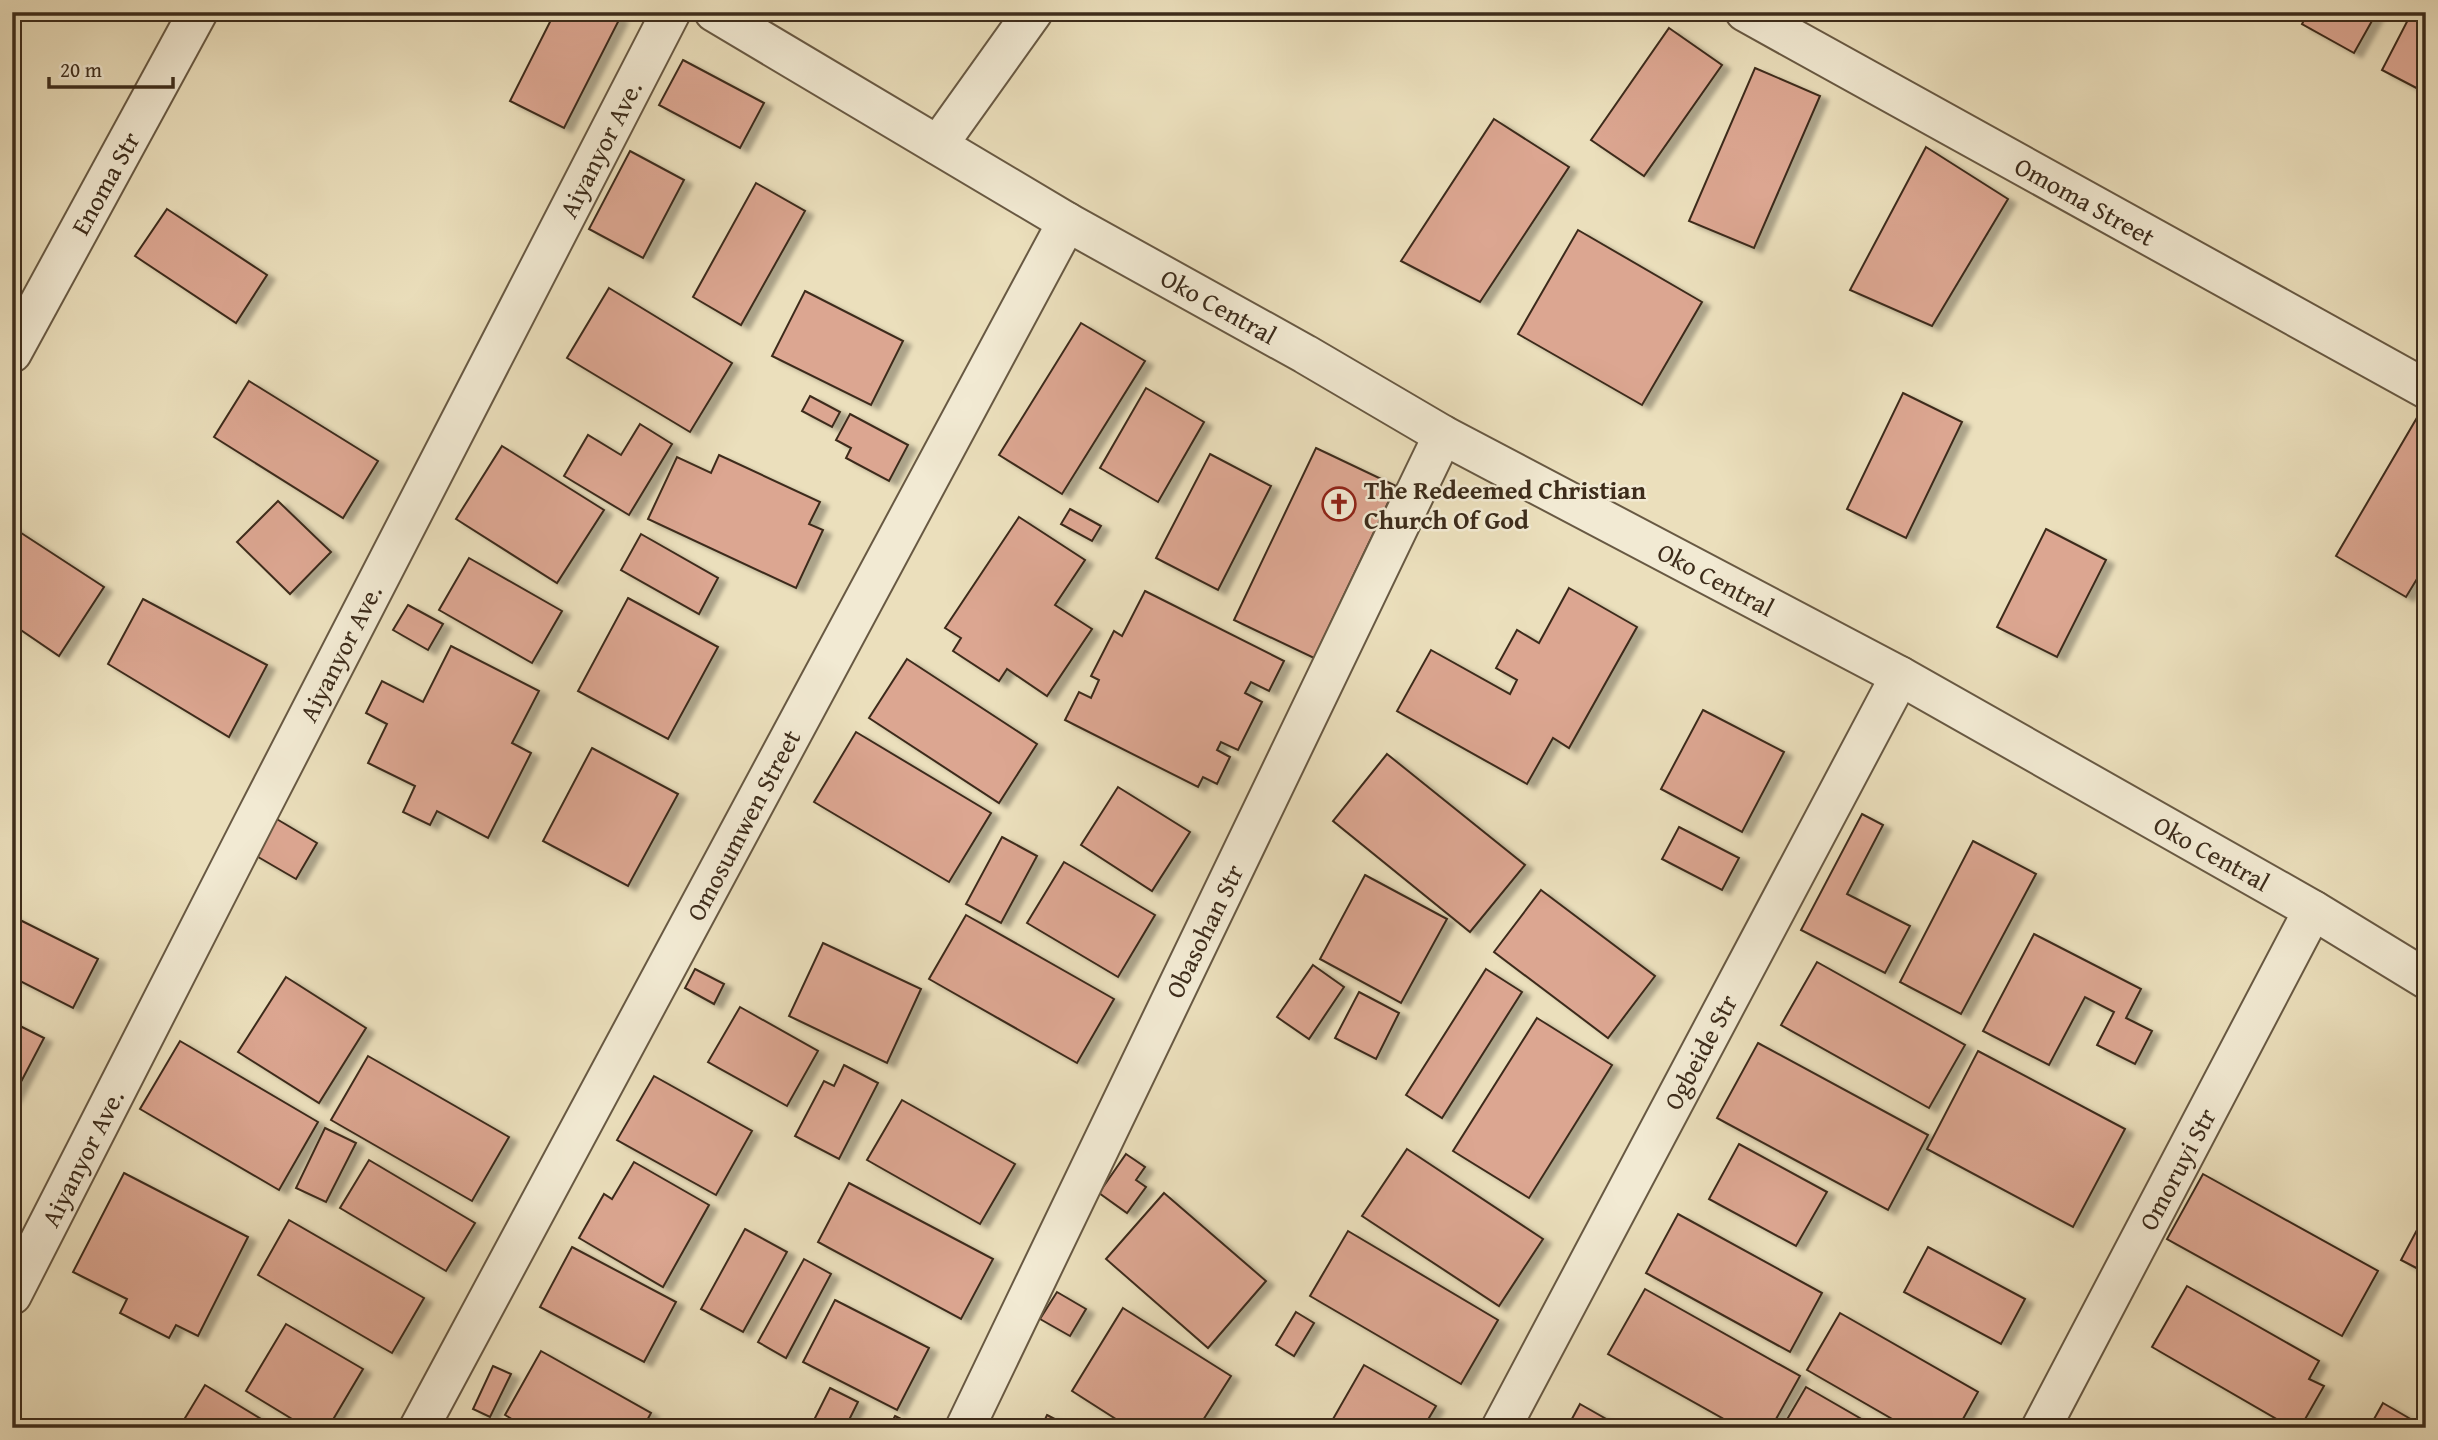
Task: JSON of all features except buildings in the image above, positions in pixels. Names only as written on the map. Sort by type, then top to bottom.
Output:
[{"type":"street","name":"Enoma Str","points":[[12,353],[198,12]]},
{"type":"street","name":"Aiyanyor Ave.","points":[[12,1295],[671,12]]},
{"type":"street","name":"Oko Central","points":[[714,12],[1067,222],[1305,354],[1443,435],[1900,676],[2313,910],[2426,979]]},
{"type":"street","points":[[938,145],[1033,12]]},
{"type":"street","name":"Omoma Street","points":[[1745,12],[2426,389]]},
{"type":"street","name":"Omosumwen Street","points":[[419,1428],[1067,222]]},
{"type":"street","name":"Obasohan Str","points":[[965,1428],[1443,435]]},
{"type":"street","name":"Ogbeide Str","points":[[1501,1428],[1900,676]]},
{"type":"street","name":"Omoruyi Str","points":[[2041,1428],[2313,910]]},
{"type":"place","name":"The Redeemed Christian Church Of God","points":[[1339,504]]}]
